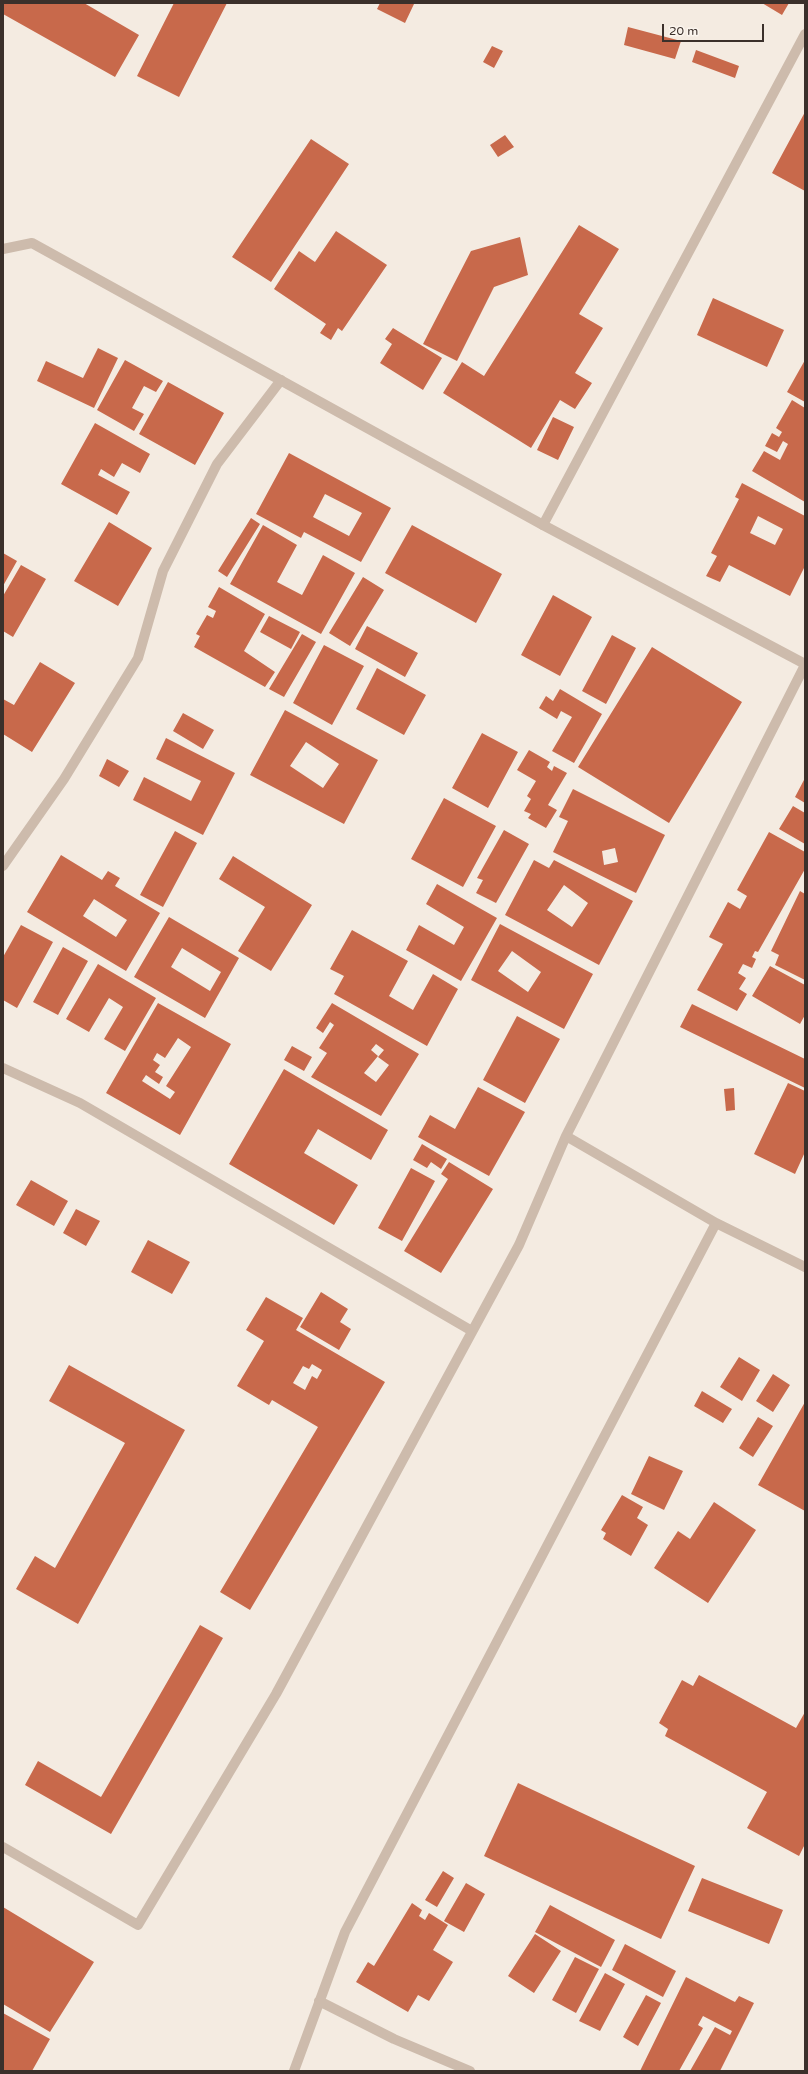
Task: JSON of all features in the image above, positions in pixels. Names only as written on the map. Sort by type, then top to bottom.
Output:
[{"type":"street","points":[[543,524],[805,34]]},
{"type":"street","points":[[3,249],[32,243],[543,524],[805,665],[566,1136],[519,1245],[276,1694],[138,1924],[3,1847]]},
{"type":"street","points":[[3,866],[64,779],[138,658],[163,572],[217,464],[281,380]]},
{"type":"street","points":[[3,1068],[80,1103],[472,1331]]},
{"type":"street","points":[[566,1136],[716,1223],[805,1267]]},
{"type":"street","points":[[294,2071],[345,1932],[716,1223]]},
{"type":"street","points":[[319,2001],[394,2039],[470,2071]]},
{"type":"building","points":[[3,3],[84,3],[139,35],[115,77],[3,14]]},
{"type":"building","points":[[174,3],[227,3],[179,97],[137,76]]},
{"type":"building","points":[[380,3],[414,4],[405,23],[377,9]]},
{"type":"building","points":[[762,3],[789,3],[782,15]]},
{"type":"building","points":[[628,27],[681,41],[675,59],[624,45]]},
{"type":"building","points":[[492,46],[503,51],[494,68],[483,62]]},
{"type":"building","points":[[696,50],[739,66],[735,78],[692,62]]},
{"type":"building","points":[[805,112],[805,191],[772,173]]},
{"type":"building","points":[[505,135],[514,147],[498,157],[490,145]]},
{"type":"building","points":[[311,139],[349,164],[271,282],[232,257]]},
{"type":"building","points":[[579,225],[619,249],[579,314],[603,328],[575,373],[592,383],[575,409],[560,400],[531,448],[443,393],[462,362],[484,376]]},
{"type":"building","points":[[336,231],[387,265],[342,331],[338,328],[331,340],[320,333],[326,324],[274,289],[299,251],[315,262]]},
{"type":"building","points":[[520,237],[528,275],[494,287],[457,361],[423,344],[471,251]]},
{"type":"building","points":[[713,298],[784,330],[767,367],[697,335]]},
{"type":"building","points":[[393,328],[442,358],[423,390],[380,363],[392,344],[385,339]]},
{"type":"building","points":[[98,348],[118,358],[94,408],[37,381],[46,361],[83,378]]},
{"type":"building","points":[[125,360],[163,381],[156,392],[144,386],[132,408],[144,414],[134,431],[97,410]]},
{"type":"building","points":[[805,360],[805,402],[787,392]]},
{"type":"building","points":[[168,382],[224,413],[195,465],[139,434]]},
{"type":"building","points":[[792,400],[805,408],[805,502],[752,471],[764,451],[780,460],[788,444],[783,441],[777,452],[765,446],[772,433],[779,437],[782,432],[776,428]]},
{"type":"building","points":[[553,417],[574,427],[558,460],[537,450]]},
{"type":"building","points":[[95,423],[150,454],[140,473],[122,463],[114,477],[101,469],[98,475],[130,492],[117,515],[61,484]]},
{"type":"building","points":[[289,453],[391,508],[361,562],[304,532],[301,538],[256,514]],"holes":[[[325,494],[362,513],[349,536],[313,517]]]},
{"type":"building","points":[[742,483],[805,516],[805,566],[790,596],[729,565],[720,582],[706,576],[717,556],[711,553],[739,499],[735,497]],"holes":[[[758,516],[783,529],[775,545],[750,533]]]},
{"type":"building","points":[[251,518],[260,524],[227,577],[218,571]]},
{"type":"building","points":[[109,522],[152,548],[118,606],[74,581]]},
{"type":"building","points":[[263,525],[297,545],[277,582],[302,595],[323,555],[355,573],[321,634],[230,584]]},
{"type":"building","points":[[412,525],[502,574],[476,623],[385,573]]},
{"type":"building","points":[[3,553],[17,561],[3,586]]},
{"type":"building","points":[[21,565],[46,579],[13,637],[3,631],[3,596]]},
{"type":"building","points":[[363,577],[384,590],[350,646],[329,633]]},
{"type":"building","points":[[219,587],[265,614],[244,651],[275,672],[265,687],[194,647],[200,636],[196,634],[207,615],[213,618],[216,611],[208,607]]},
{"type":"building","points":[[553,595],[592,617],[560,676],[521,655]]},
{"type":"building","points":[[269,616],[300,632],[291,649],[260,632]]},
{"type":"building","points":[[367,626],[418,653],[405,677],[355,649]]},
{"type":"building","points":[[302,634],[316,642],[284,697],[269,689]]},
{"type":"building","points":[[612,635],[636,648],[606,704],[582,691]]},
{"type":"building","points":[[324,645],[364,666],[332,725],[293,703]]},
{"type":"building","points":[[652,647],[742,702],[669,823],[578,767]]},
{"type":"building","points":[[40,662],[75,683],[32,752],[3,734],[3,699],[14,705]]},
{"type":"building","points":[[377,668],[426,695],[404,735],[356,709]]},
{"type":"building","points":[[560,689],[602,714],[574,763],[552,751],[572,717],[561,711],[557,719],[539,708],[546,696],[553,701]]},
{"type":"building","points":[[285,710],[378,760],[344,824],[250,775]],"holes":[[[306,742],[339,764],[323,788],[290,766]]]},
{"type":"building","points":[[183,713],[214,730],[203,749],[173,731]]},
{"type":"building","points":[[482,733],[518,752],[488,808],[452,788]]},
{"type":"building","points":[[166,738],[235,773],[203,835],[133,800],[144,777],[191,801],[201,781],[156,759]]},
{"type":"building","points":[[529,750],[550,762],[547,767],[552,771],[554,766],[567,773],[548,805],[557,810],[546,828],[528,818],[531,814],[524,811],[531,799],[527,796],[536,781],[517,770]]},
{"type":"building","points":[[107,759],[129,771],[119,787],[99,776]]},
{"type":"building","points":[[805,778],[805,803],[795,797]]},
{"type":"building","points":[[573,789],[665,835],[636,893],[553,852],[568,821],[559,817]],"holes":[[[615,848],[618,862],[604,865],[602,851]]]},
{"type":"building","points":[[444,798],[496,826],[463,887],[411,859]]},
{"type":"building","points":[[793,806],[805,813],[805,844],[779,829]]},
{"type":"building","points":[[504,830],[529,844],[496,903],[476,893],[483,880],[477,878]]},
{"type":"building","points":[[175,831],[197,843],[163,907],[140,895]]},
{"type":"building","points":[[769,832],[805,852],[805,869],[758,952],[755,951],[752,957],[756,959],[752,968],[743,964],[738,973],[746,978],[739,989],[747,994],[737,1011],[697,990],[723,944],[709,937],[728,902],[740,909],[747,896],[737,890]]},
{"type":"building","points":[[61,855],[102,880],[108,871],[120,878],[115,886],[160,913],[126,971],[27,912]],"holes":[[[94,899],[127,920],[116,937],[83,916]]]},
{"type":"building","points":[[233,856],[312,905],[271,971],[238,951],[265,907],[219,879]]},
{"type":"building","points":[[534,860],[549,868],[554,860],[633,901],[599,965],[505,915]],"holes":[[[564,885],[588,903],[572,927],[547,910]]]},
{"type":"building","points":[[437,884],[497,918],[461,981],[406,950],[419,925],[454,945],[464,927],[426,904]]},
{"type":"building","points":[[800,891],[805,894],[805,980],[775,965],[779,955],[771,951]]},
{"type":"building","points":[[169,917],[239,958],[205,1018],[134,977]],"holes":[[[182,948],[221,972],[210,991],[171,967]]]},
{"type":"building","points":[[500,924],[593,974],[564,1029],[471,980]],"holes":[[[512,951],[541,972],[528,992],[498,971]]]},
{"type":"building","points":[[21,925],[53,942],[17,1008],[3,1000],[3,957]]},
{"type":"building","points":[[352,930],[408,961],[389,996],[413,1010],[433,974],[458,989],[427,1046],[334,994],[344,976],[330,969]]},
{"type":"building","points":[[63,947],[88,961],[58,1015],[33,1002]]},
{"type":"building","points":[[98,964],[156,998],[125,1051],[104,1039],[123,1007],[109,998],[89,1032],[66,1019]]},
{"type":"building","points":[[770,966],[805,985],[805,1015],[800,1024],[752,996]]},
{"type":"building","points":[[158,1003],[231,1044],[180,1135],[106,1093]],"holes":[[[178,1038],[191,1047],[166,1086],[175,1092],[170,1099],[142,1081],[146,1075],[159,1084],[163,1077],[155,1072],[160,1065],[153,1060],[157,1053],[165,1058]]]},
{"type":"building","points":[[332,1003],[419,1054],[381,1116],[311,1077],[327,1053],[319,1048],[334,1025],[330,1022],[323,1033],[316,1028]],"holes":[[[376,1044],[384,1050],[378,1057],[389,1065],[376,1082],[364,1073],[378,1056],[371,1050]]]},
{"type":"building","points":[[692,1004],[805,1059],[805,1088],[680,1027]]},
{"type":"building","points":[[517,1016],[560,1039],[525,1103],[483,1080]]},
{"type":"building","points":[[292,1046],[312,1057],[304,1071],[284,1060]]},
{"type":"building","points":[[284,1069],[388,1130],[371,1160],[318,1129],[304,1153],[358,1185],[334,1225],[229,1164]]},
{"type":"building","points":[[788,1083],[805,1091],[805,1152],[795,1174],[754,1154]]},
{"type":"building","points":[[478,1087],[525,1112],[489,1176],[418,1137],[430,1115],[455,1129]]},
{"type":"building","points":[[734,1088],[735,1110],[726,1111],[724,1089]]},
{"type":"building","points":[[422,1144],[447,1159],[441,1169],[431,1162],[427,1168],[413,1160]]},
{"type":"building","points":[[449,1162],[493,1189],[441,1273],[404,1251],[448,1179],[441,1174]]},
{"type":"building","points":[[411,1168],[435,1181],[402,1241],[378,1228]]},
{"type":"building","points":[[31,1180],[68,1201],[54,1226],[16,1205]]},
{"type":"building","points":[[76,1209],[100,1221],[86,1246],[63,1233]]},
{"type":"building","points":[[148,1240],[190,1262],[172,1294],[131,1272]]},
{"type":"building","points":[[321,1292],[348,1309],[340,1322],[351,1329],[339,1350],[300,1327]]},
{"type":"building","points":[[266,1297],[303,1318],[296,1330],[385,1382],[250,1610],[220,1592],[318,1427],[272,1400],[269,1405],[237,1386],[264,1341],[246,1330]],"holes":[[[312,1364],[322,1370],[317,1379],[312,1376],[305,1390],[293,1383],[303,1366],[309,1369]]]},
{"type":"building","points":[[739,1357],[760,1370],[742,1401],[720,1387]]},
{"type":"building","points":[[69,1365],[185,1430],[78,1624],[16,1589],[35,1556],[55,1568],[125,1443],[49,1401]]},
{"type":"building","points":[[773,1374],[790,1385],[773,1412],[756,1401]]},
{"type":"building","points":[[702,1391],[732,1409],[723,1423],[694,1406]]},
{"type":"building","points":[[805,1402],[805,1511],[758,1485]]},
{"type":"building","points":[[758,1417],[773,1426],[753,1457],[739,1448]]},
{"type":"building","points":[[649,1456],[683,1471],[664,1510],[631,1494]]},
{"type":"building","points":[[622,1495],[643,1507],[637,1518],[648,1525],[631,1556],[603,1539],[606,1533],[601,1530]]},
{"type":"building","points":[[714,1502],[756,1530],[708,1603],[654,1568],[678,1531],[690,1539]]},
{"type":"building","points":[[200,1625],[223,1638],[111,1834],[25,1785],[38,1761],[101,1797]]},
{"type":"building","points":[[699,1675],[796,1728],[805,1712],[805,1844],[799,1856],[747,1828],[767,1792],[665,1736],[668,1729],[659,1723],[682,1680],[693,1686]]},
{"type":"building","points":[[518,1783],[695,1866],[661,1939],[484,1856]]},
{"type":"building","points":[[443,1871],[454,1878],[437,1907],[425,1900]]},
{"type":"building","points":[[702,1878],[783,1910],[769,1944],[688,1911]]},
{"type":"building","points":[[466,1883],[485,1894],[464,1932],[444,1921]]},
{"type":"building","points":[[412,1903],[422,1910],[419,1916],[425,1920],[429,1913],[448,1925],[433,1950],[453,1962],[429,2001],[418,1995],[408,2012],[356,1982],[368,1962],[374,1966]]},
{"type":"building","points":[[550,1905],[615,1940],[601,1967],[535,1932]]},
{"type":"building","points":[[3,1907],[94,1962],[50,2032],[3,2004]]},
{"type":"building","points":[[535,1934],[561,1951],[534,1993],[508,1976]]},
{"type":"building","points":[[625,1944],[676,1971],[663,1997],[612,1970]]},
{"type":"building","points":[[575,1957],[599,1969],[576,2013],[552,2000]]},
{"type":"building","points":[[605,1973],[625,1984],[600,2031],[579,2021]]},
{"type":"building","points":[[686,1977],[735,2002],[739,1996],[754,2003],[720,2071],[690,2071],[715,2027],[730,2035],[732,2031],[703,2016],[698,2025],[703,2028],[679,2071],[640,2071]]},
{"type":"building","points":[[646,1995],[661,2003],[638,2046],[623,2037]]},
{"type":"building","points":[[3,2013],[50,2039],[32,2071],[3,2071]]}]
